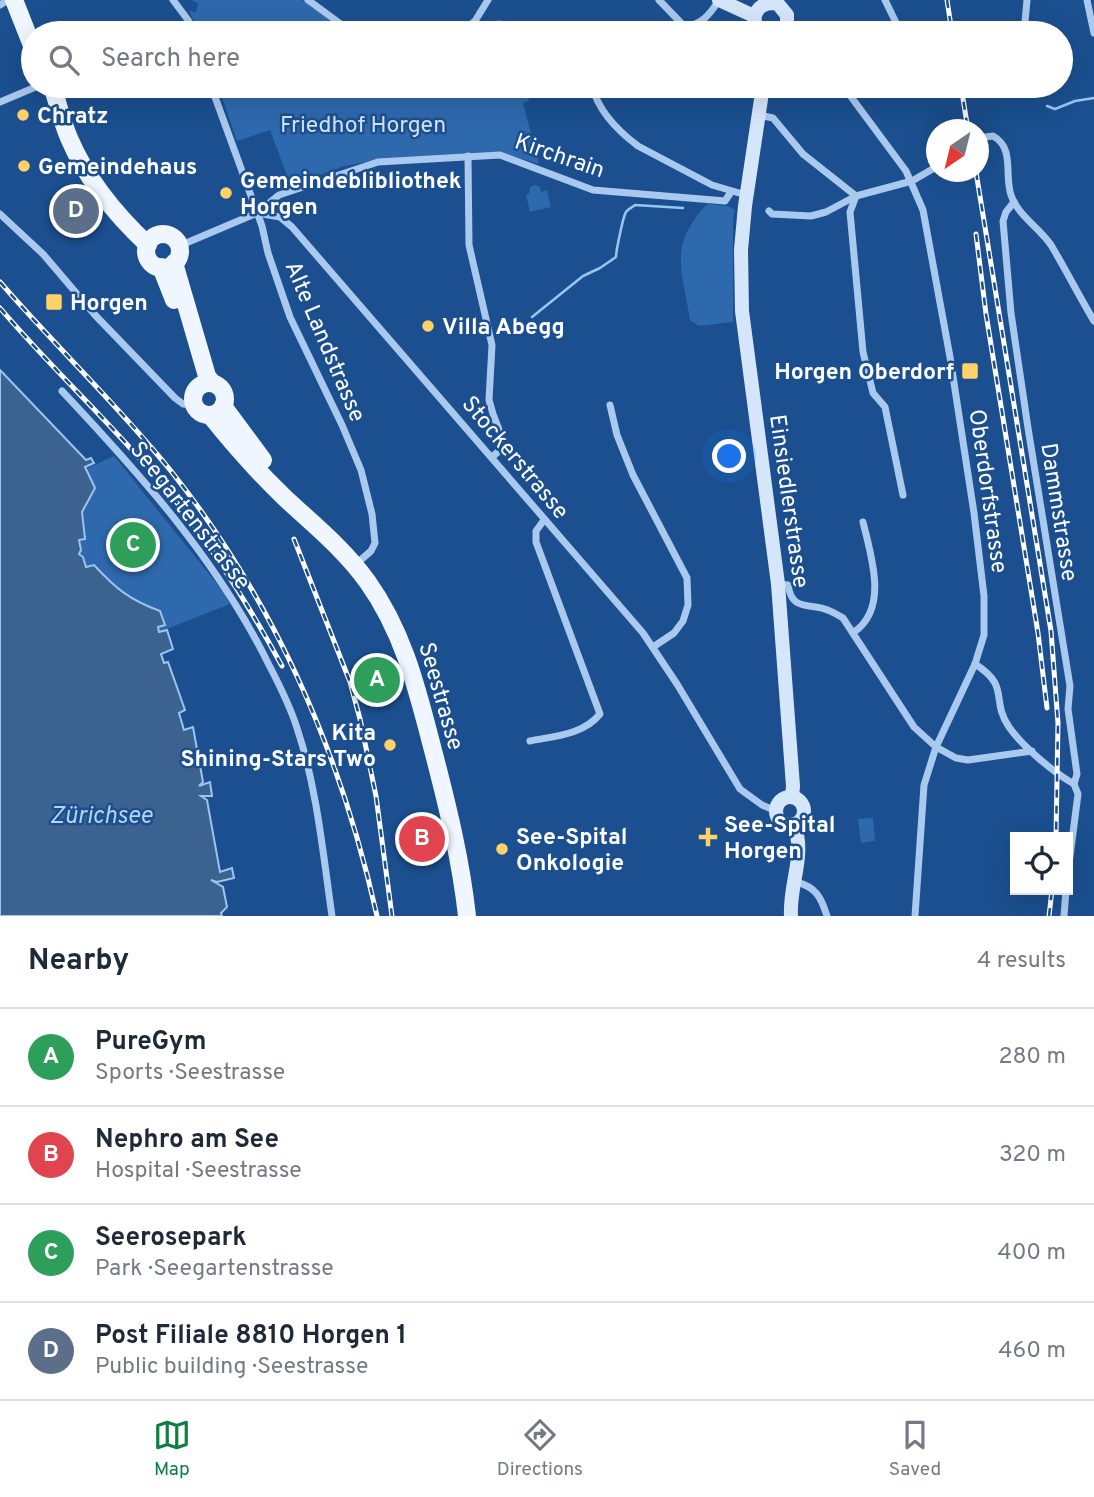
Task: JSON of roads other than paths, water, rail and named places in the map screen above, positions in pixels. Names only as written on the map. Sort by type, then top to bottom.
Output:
[{"type":"main road","points":[[14,0],[22,21]]},
{"type":"main road","points":[[25,0],[33,21]]},
{"type":"main road","points":[[719,0],[754,16]]},
{"type":"main road","points":[[754,21],[759,7],[773,3],[785,11],[784,21]]},
{"type":"main road","points":[[56,98],[63,120],[76,131],[109,187],[151,241],[149,259],[172,259]]},
{"type":"main road","name":"Einsiedlerstrasse","points":[[761,98],[741,250],[743,324],[778,584],[789,713],[792,797]]},
{"type":"main road","points":[[151,241],[170,235],[172,259],[207,376],[201,392],[199,412],[217,410],[223,392],[201,392]]},
{"type":"main road","name":"Seestrasse","points":[[217,410],[237,448],[354,565],[393,624],[411,667],[452,822],[467,916]]},
{"type":"main road","points":[[792,797],[799,800],[804,812],[801,820],[793,824],[784,823],[776,811],[781,801],[792,797]]},
{"type":"main road","points":[[791,916],[799,841],[793,824]]},
{"type":"street","points":[[0,5],[8,0]]},
{"type":"street","points":[[173,0],[186,21]]},
{"type":"street","points":[[308,0],[337,21]]},
{"type":"street","points":[[475,21],[488,0]]},
{"type":"street","points":[[699,21],[707,17],[719,0]]},
{"type":"street","points":[[886,0],[896,21]]},
{"type":"street","points":[[1025,21],[1027,0]]},
{"type":"street","points":[[1087,0],[1094,33]]},
{"type":"street","points":[[659,1],[679,21]]},
{"type":"street","points":[[0,102],[21,93]]},
{"type":"street","name":"Alte Landstrasse","points":[[215,98],[257,213],[290,317],[361,470],[369,498],[375,538],[371,551],[354,565]]},
{"type":"street","points":[[596,98],[599,106],[628,139],[658,158],[712,185],[747,195]]},
{"type":"street","name":"Oberdorfstrasse","points":[[852,98],[912,181],[925,222],[950,357],[986,616],[984,635],[975,664],[936,747],[924,786],[915,916]]},
{"type":"street","points":[[758,115],[773,118],[803,154],[856,196]]},
{"type":"street","points":[[989,135],[1003,142],[1006,150],[1009,184],[1014,202],[1051,245],[1094,321]]},
{"type":"street","points":[[468,156],[469,245],[492,345],[489,400],[503,440],[499,451],[492,457]]},
{"type":"street","name":"Kirchrain","points":[[257,213],[279,195],[377,162],[468,156],[509,157],[593,190],[725,201],[731,192]]},
{"type":"street","points":[[769,211],[772,214],[811,216],[826,212],[856,196],[912,181],[926,173]]},
{"type":"street","points":[[856,196],[850,212],[863,352],[873,393],[885,407],[903,495]]},
{"type":"street","name":"Dammstrasse","points":[[1014,202],[1003,221],[1011,313],[1070,686],[1068,709],[1077,774],[1074,784],[1078,794],[1073,833]]},
{"type":"street","points":[[172,259],[257,213]]},
{"type":"street","name":"Stockerstrasse","points":[[257,213],[279,217],[292,227],[492,457],[653,647],[740,789],[762,805],[776,811]]},
{"type":"street","points":[[0,214],[43,254],[106,326],[175,398],[183,404],[201,392]]},
{"type":"street","name":"Seegartenstrasse","points":[[62,391],[166,508],[227,588],[259,645],[298,729],[313,793],[332,916]]},
{"type":"street","points":[[610,405],[617,435],[633,475],[687,578],[688,605],[682,621],[674,633],[653,647]]},
{"type":"street","points":[[530,741],[570,733],[590,725],[600,714],[536,542],[536,531],[544,520]]},
{"type":"street","points":[[853,632],[862,627],[875,595],[875,580],[863,522]]},
{"type":"street","points":[[778,584],[788,585],[794,603],[803,607],[818,607],[843,618],[914,727],[936,747],[956,758],[968,760],[1035,753]]},
{"type":"street","points":[[975,664],[989,673],[997,684],[1001,713],[1009,728],[1063,778],[1074,784]]},
{"type":"street","points":[[796,882],[805,884],[818,893],[827,916]]},
{"type":"street","points":[[1064,916],[1066,895]]},
{"type":"water","name":"Zürichsee","points":[[0,370],[86,460],[91,458],[94,463],[85,467],[95,488],[82,512],[85,539],[79,540],[79,554],[86,567],[94,565],[124,593],[160,611],[165,625],[158,627],[159,632],[167,630],[173,649],[161,654],[164,663],[168,662],[185,710],[179,713],[184,730],[193,727],[203,782],[199,786],[210,782],[212,796],[201,796],[207,800],[220,872],[232,868],[234,878],[217,882],[211,880],[223,887],[227,907],[221,913],[222,916],[0,916]]},
{"type":"waterway","points":[[1047,106],[1055,109],[1075,101],[1094,98]]},
{"type":"waterway","points":[[532,317],[583,276],[616,257],[623,220],[629,209],[635,205],[683,208]]},
{"type":"railway","points":[[947,0],[950,21]]},
{"type":"railway","points":[[963,98],[966,119]]},
{"type":"railway","points":[[978,182],[1051,631],[1058,723],[1056,832]]},
{"type":"railway","points":[[976,234],[986,314],[1038,633],[1047,708]]},
{"type":"railway","points":[[0,282],[171,471],[242,573],[272,626],[323,738],[344,796],[377,916]]},
{"type":"railway","points":[[0,308],[143,461],[196,527],[282,666]]},
{"type":"railway","points":[[294,539],[350,682],[360,719],[376,796],[392,916]]},
{"type":"railway","points":[[1049,916],[1051,895]]},
{"type":"place","name":"Chratz","points":[[23,115]]},
{"type":"place","name":"Gemeindehaus","points":[[24,166]]},
{"type":"place","name":"Gemeindeblibliothek Horgen","points":[[226,193]]},
{"type":"place","name":"Post Filiale 8810 Horgen 1","points":[[76,211]]},
{"type":"place","name":"Horgen","points":[[54,302]]},
{"type":"place","name":"Villa Abegg","points":[[428,326]]},
{"type":"place","name":"Horgen Oberdorf","points":[[970,371]]},
{"type":"place","name":"Seerosepark","points":[[133,545]]},
{"type":"place","name":"PureGym","points":[[377,680]]},
{"type":"place","name":"Kita Shining-Stars Two","points":[[390,745]]},
{"type":"place","name":"See-Spital Horgen","points":[[708,837]]},
{"type":"place","name":"Nephro am See","points":[[422,839]]},
{"type":"place","name":"See-Spital Onkologie","points":[[502,849]]},
{"type":"park label","name":"Friedhof Horgen","points":[[363,124]]}]
